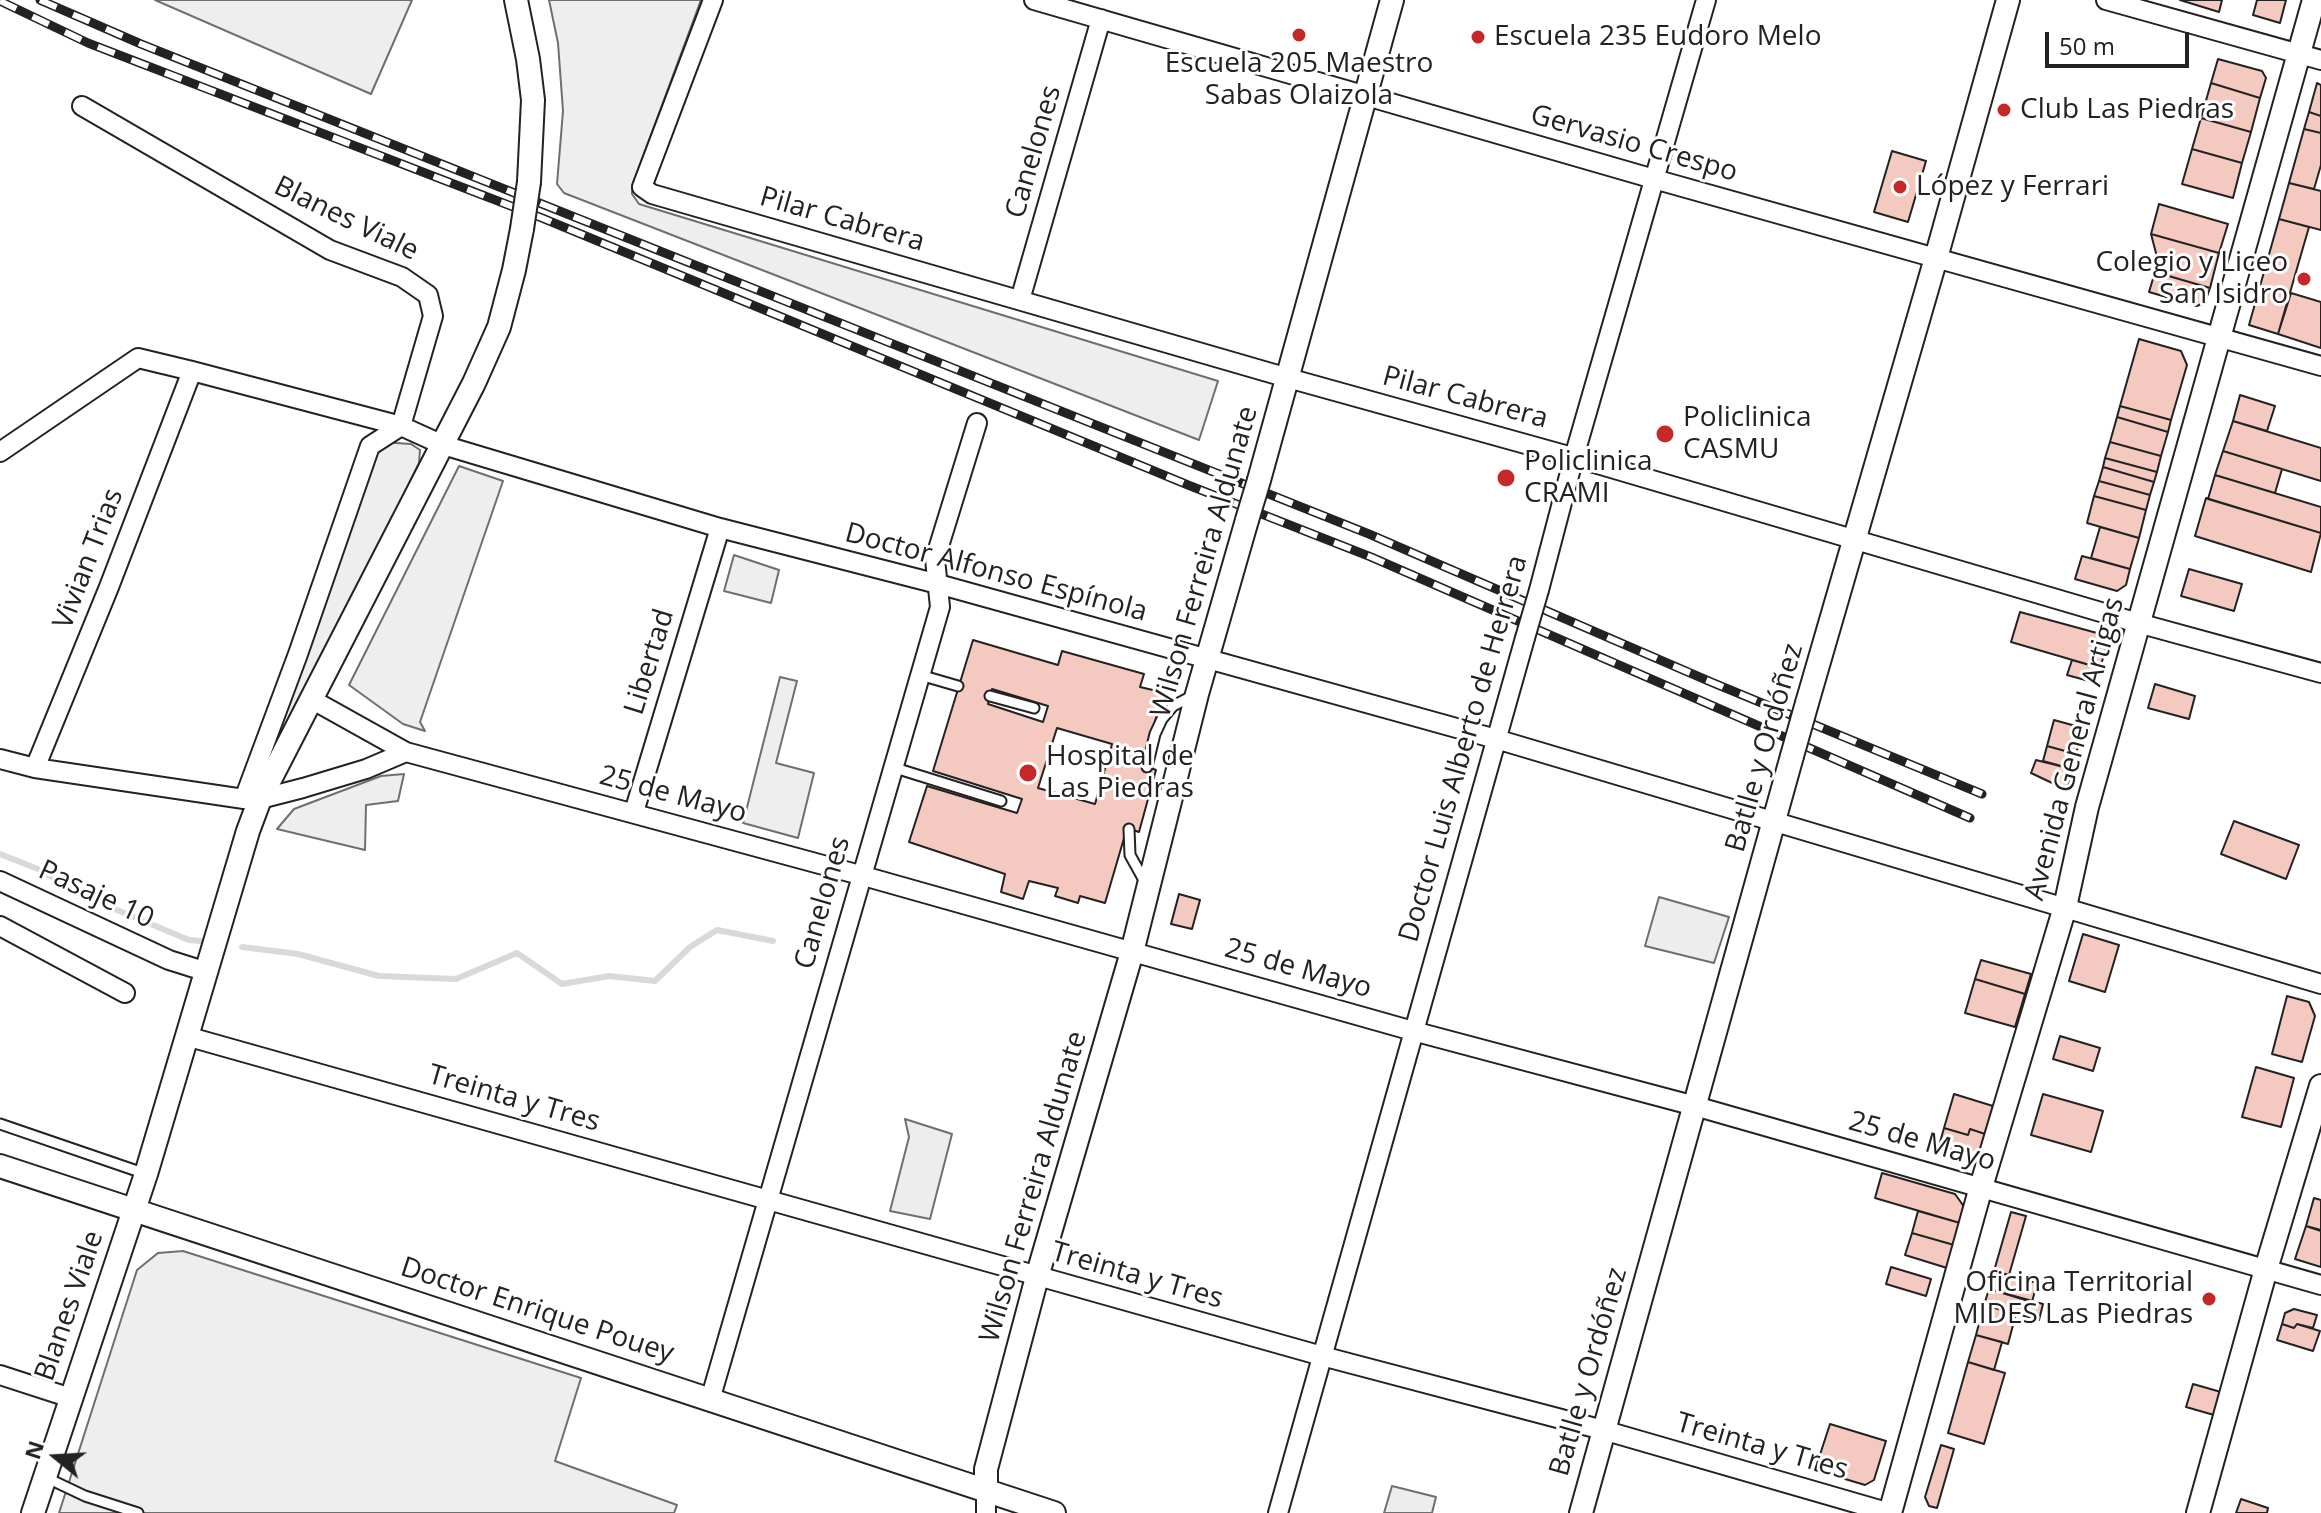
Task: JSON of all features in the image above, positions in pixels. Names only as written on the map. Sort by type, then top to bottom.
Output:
[{"type":"street","name":"Blanes Viale","points":[[33,1513],[146,1174],[248,831],[252,799],[311,699],[443,445],[499,327],[522,229],[533,142],[533,100],[516,0]]},
{"type":"street","name":"Pilar Cabrera","points":[[713,0],[642,187],[652,194],[1856,538],[2138,623],[2321,673]]},
{"type":"street","name":"Gervasio Crespo","points":[[1034,0],[1654,179],[2321,366]]},
{"type":"street","name":"Wilson Ferreira Aldunate","points":[[986,1502],[986,1469],[1037,1277],[1132,952],[1197,694],[1392,0]]},
{"type":"street","name":"Doctor Luis Alberto de Herrera","points":[[1278,1513],[1574,457],[1706,0]]},
{"type":"street","name":"Batlle y Ordóñez","points":[[1581,1513],[1792,756],[2008,0]]},
{"type":"street","points":[[2106,0],[2321,60]]},
{"type":"street","name":"Avenida General Artigas","points":[[1890,1513],[1981,1187],[2065,907],[2087,807],[2314,0]]},
{"type":"street","name":"Canelones","points":[[1020,300],[1101,19]]},
{"type":"street","name":"Blanes Viale","points":[[82,106],[318,244],[402,277],[428,295],[433,316],[401,426]]},
{"type":"street","name":"Doctor Alfonso Espínola","points":[[0,452],[138,358],[401,426],[443,445],[720,528],[938,584],[1496,739],[2321,984]]},
{"type":"street","name":"Vivian Trias","points":[[35,768],[192,371]]},
{"type":"street","name":"Canelones","points":[[710,1400],[940,607],[935,559],[977,423]]},
{"type":"street","points":[[252,799],[370,446],[401,426]]},
{"type":"street","name":"Libertad","points":[[634,812],[720,528]]},
{"type":"street","name":"25 de Mayo","points":[[311,699],[406,752],[634,812],[1413,1031],[1695,1106],[2321,1285]]},
{"type":"street","points":[[0,759],[35,768],[252,799],[366,769],[406,752]]},
{"type":"street","name":"Pasaje 10","points":[[0,881],[169,960],[207,972]]},
{"type":"street","points":[[0,926],[125,993]]},
{"type":"street","name":"Pasaje 10","points":[[169,960],[207,972]]},
{"type":"street","name":"Treinta y Tres","points":[[186,1036],[1037,1277],[1603,1430],[1890,1513]]},
{"type":"street","points":[[2198,1513],[2321,1086]]},
{"type":"street","name":"Doctor Enrique Pouey","points":[[0,1166],[710,1400],[986,1502],[1054,1513]]},
{"type":"street","points":[[0,1375],[71,1398]]},
{"type":"lane","points":[[920,675],[958,686]]},
{"type":"lane","points":[[1147,767],[1162,719],[1173,706],[1197,694]]},
{"type":"lane","points":[[990,696],[1034,708]]},
{"type":"lane","points":[[892,767],[1001,801]]},
{"type":"lane","points":[[1129,829],[1130,855],[1149,890]]},
{"type":"lane","points":[[0,1124],[146,1174]]},
{"type":"lane","points":[[45,1477],[85,1496],[138,1513]]},
{"type":"shaded area","points":[[155,0],[412,0],[371,94]]},
{"type":"shaded area","points":[[549,0],[701,0],[632,186],[632,194],[639,204],[1218,381],[1199,440],[564,193],[557,184],[563,111],[558,43]]},
{"type":"shaded area","points":[[381,442],[411,444],[420,450],[419,463],[273,768],[261,780],[370,454]]},
{"type":"shaded area","points":[[459,466],[503,481],[420,722],[425,731],[403,724],[349,685]]},
{"type":"shaded area","points":[[734,555],[779,570],[771,603],[724,591]]},
{"type":"shaded area","points":[[780,677],[797,681],[776,763],[814,773],[798,838],[743,823]]},
{"type":"shaded area","points":[[404,774],[398,801],[366,805],[365,850],[277,829],[294,809],[381,776]]},
{"type":"shaded area","points":[[1659,897],[1729,917],[1714,963],[1645,946]]},
{"type":"shaded area","points":[[905,1119],[952,1134],[930,1219],[890,1211],[909,1137]]},
{"type":"shaded area","points":[[183,1251],[581,1378],[555,1461],[677,1505],[674,1513],[59,1513],[137,1270],[158,1253]]},
{"type":"shaded area","points":[[1392,1486],[1436,1497],[1432,1513],[1384,1513]]},
{"type":"building","points":[[2180,0],[2222,0],[2219,12]]},
{"type":"building","points":[[2257,0],[2286,0],[2280,23],[2253,15]]},
{"type":"building","points":[[2218,59],[2262,71],[2266,78],[2260,98],[2211,83]]},
{"type":"building","points":[[2211,83],[2260,98],[2251,132],[2201,118]]},
{"type":"building","points":[[2317,83],[2321,85],[2321,116],[2309,112]]},
{"type":"building","points":[[2309,112],[2321,116],[2321,133],[2304,129]]},
{"type":"building","points":[[2201,118],[2251,132],[2242,163],[2192,149]]},
{"type":"building","points":[[2304,129],[2321,133],[2321,165],[2314,189],[2289,183]]},
{"type":"building","points":[[2192,149],[2242,163],[2233,198],[2182,184]]},
{"type":"building","name":"López y Ferrari","points":[[1892,151],[1926,161],[1908,222],[1874,212]]},
{"type":"building","points":[[2289,183],[2321,191],[2321,230],[2279,219]]},
{"type":"building","points":[[2159,204],[2228,224],[2219,253],[2151,234]]},
{"type":"building","points":[[2279,219],[2309,227],[2278,334],[2249,325]]},
{"type":"building","points":[[2151,234],[2219,253],[2210,288],[2155,272],[2157,257]]},
{"type":"building","points":[[2155,272],[2210,288],[2205,302],[2197,306],[2149,292]]},
{"type":"building","points":[[2291,293],[2321,302],[2321,348],[2278,334]]},
{"type":"building","points":[[2139,339],[2181,351],[2187,365],[2171,420],[2120,406]]},
{"type":"building","points":[[2240,395],[2275,406],[2267,431],[2233,421]]},
{"type":"building","points":[[2120,406],[2171,420],[2168,432],[2117,417]]},
{"type":"building","points":[[2117,417],[2168,432],[2161,456],[2110,442]]},
{"type":"building","points":[[2233,421],[2321,448],[2321,481],[2223,451]]},
{"type":"building","points":[[2110,442],[2161,456],[2157,472],[2105,458]]},
{"type":"building","points":[[2223,451],[2282,469],[2275,493],[2215,475]]},
{"type":"building","points":[[2105,458],[2157,472],[2154,482],[2103,467]]},
{"type":"building","points":[[2103,467],[2154,482],[2150,495],[2099,481]]},
{"type":"building","points":[[2215,475],[2321,507],[2321,533],[2208,499]]},
{"type":"building","points":[[2099,481],[2150,495],[2146,510],[2094,496]]},
{"type":"building","points":[[2094,496],[2146,510],[2139,538],[2087,523]]},
{"type":"building","points":[[2206,498],[2321,533],[2311,572],[2195,536]]},
{"type":"building","points":[[2100,527],[2139,538],[2130,569],[2091,558]]},
{"type":"building","points":[[2082,556],[2130,569],[2126,585],[2117,591],[2075,579]]},
{"type":"building","points":[[2189,569],[2242,584],[2234,611],[2181,596]]},
{"type":"building","points":[[2020,612],[2097,633],[2107,645],[2100,668],[2011,642]]},
{"type":"building","name":"Hospital de Las Piedras","points":[[973,640],[1058,665],[1062,651],[1144,674],[1140,687],[1157,691],[1160,695],[1143,765],[1156,770],[1139,832],[1127,828],[1105,903],[1080,896],[1078,903],[1055,896],[1058,888],[1029,881],[1023,899],[1001,892],[1005,874],[909,842],[927,786],[1017,813],[1022,799],[933,771]],"holes":[[[992,689],[1048,706],[1043,722],[988,704]],[[1057,728],[1112,744],[1095,804],[1038,788]]]},
{"type":"building","points":[[2072,660],[2100,668],[2096,683],[2067,675]]},
{"type":"building","points":[[2155,684],[2195,696],[2189,719],[2148,708]]},
{"type":"building","points":[[2054,720],[2083,728],[2076,754],[2047,746]]},
{"type":"building","points":[[2047,746],[2076,754],[2072,769],[2043,761]]},
{"type":"building","points":[[2036,760],[2072,769],[2067,790],[2031,773]]},
{"type":"building","points":[[2234,821],[2299,845],[2286,879],[2221,854]]},
{"type":"building","points":[[1179,894],[1200,900],[1192,929],[1171,924]]},
{"type":"building","points":[[2083,934],[2119,945],[2105,992],[2069,981]]},
{"type":"building","points":[[1981,960],[2031,974],[2025,994],[1975,979]]},
{"type":"building","points":[[1975,979],[2025,994],[2015,1027],[1965,1013]]},
{"type":"building","points":[[2287,996],[2309,1002],[2315,1016],[2302,1062],[2272,1054]]},
{"type":"building","points":[[2060,1036],[2100,1048],[2093,1071],[2053,1059]]},
{"type":"building","points":[[2256,1067],[2294,1078],[2281,1127],[2242,1117]]},
{"type":"building","points":[[1954,1094],[1993,1106],[1985,1134],[1970,1129],[1968,1135],[1944,1128]]},
{"type":"building","points":[[2043,1094],[2103,1111],[2091,1152],[2031,1135]]},
{"type":"building","points":[[1944,1128],[1968,1135],[1970,1129],[1985,1134],[1978,1158],[1939,1146]]},
{"type":"building","points":[[1882,1173],[1955,1194],[1965,1208],[1960,1223],[1875,1198]]},
{"type":"building","points":[[2314,1198],[2321,1200],[2321,1230],[2306,1226]]},
{"type":"building","points":[[1918,1211],[1960,1223],[1954,1245],[1912,1233]]},
{"type":"building","points":[[2011,1212],[2026,1216],[2009,1275],[1994,1271]]},
{"type":"building","points":[[2306,1226],[2321,1231],[2321,1267],[2295,1259]]},
{"type":"building","points":[[1912,1233],[1954,1245],[1947,1268],[1905,1255]]},
{"type":"building","points":[[1891,1267],[1931,1279],[1926,1296],[1886,1284]]},
{"type":"building","points":[[1994,1271],[2037,1283],[2032,1302],[1989,1289]]},
{"type":"building","points":[[1989,1289],[2043,1304],[2039,1320],[1984,1305]]},
{"type":"building","points":[[1984,1305],[2016,1314],[2008,1344],[1976,1335]]},
{"type":"building","points":[[2294,1309],[2317,1315],[2313,1328],[2297,1324],[2294,1328],[2282,1324],[2285,1313]]},
{"type":"building","points":[[2282,1324],[2294,1328],[2297,1324],[2320,1331],[2313,1351],[2277,1340]]},
{"type":"building","points":[[1976,1335],[2002,1342],[1994,1370],[1968,1362]]},
{"type":"building","points":[[1968,1362],[2005,1373],[1984,1444],[1948,1433]]},
{"type":"building","points":[[2193,1384],[2221,1392],[2214,1415],[2186,1407]]},
{"type":"building","points":[[1830,1424],[1886,1441],[1874,1480],[1865,1485],[1815,1470]]},
{"type":"building","points":[[1941,1445],[1954,1449],[1937,1508],[1929,1506],[1925,1497]]},
{"type":"building","points":[[2241,1499],[2268,1508],[2267,1513],[2236,1513]]},
{"type":"waterway","points":[[0,854],[38,869],[86,897],[189,940],[202,941]]},
{"type":"waterway","points":[[242,947],[298,954],[379,976],[456,979],[517,953],[562,984],[609,976],[655,981],[690,947],[717,930],[773,941]]},
{"type":"railway","points":[[40,0],[141,44],[1369,534],[1711,682],[1982,794]]},
{"type":"railway","points":[[0,1],[88,43],[542,218],[1188,485],[1371,557],[1970,818]]},
{"type":"place","name":"Escuela 205 Maestro Sabas Olaizola","points":[[1299,35]]},
{"type":"place","name":"Escuela 235 Eudoro Melo","points":[[1478,37]]},
{"type":"place","name":"Club Las Piedras","points":[[2004,110]]},
{"type":"place","name":"López y Ferrari","points":[[1900,187]]},
{"type":"place","name":"Colegio y Liceo San Isidro","points":[[2304,279]]},
{"type":"place","name":"Policlinica CASMU","points":[[1665,434]]},
{"type":"place","name":"Policlinica CRAMI","points":[[1506,478]]},
{"type":"place","name":"Hospital de Las Piedras","points":[[1028,773]]},
{"type":"place","name":"Oficina Territorial MIDES Las Piedras","points":[[2209,1299]]}]
